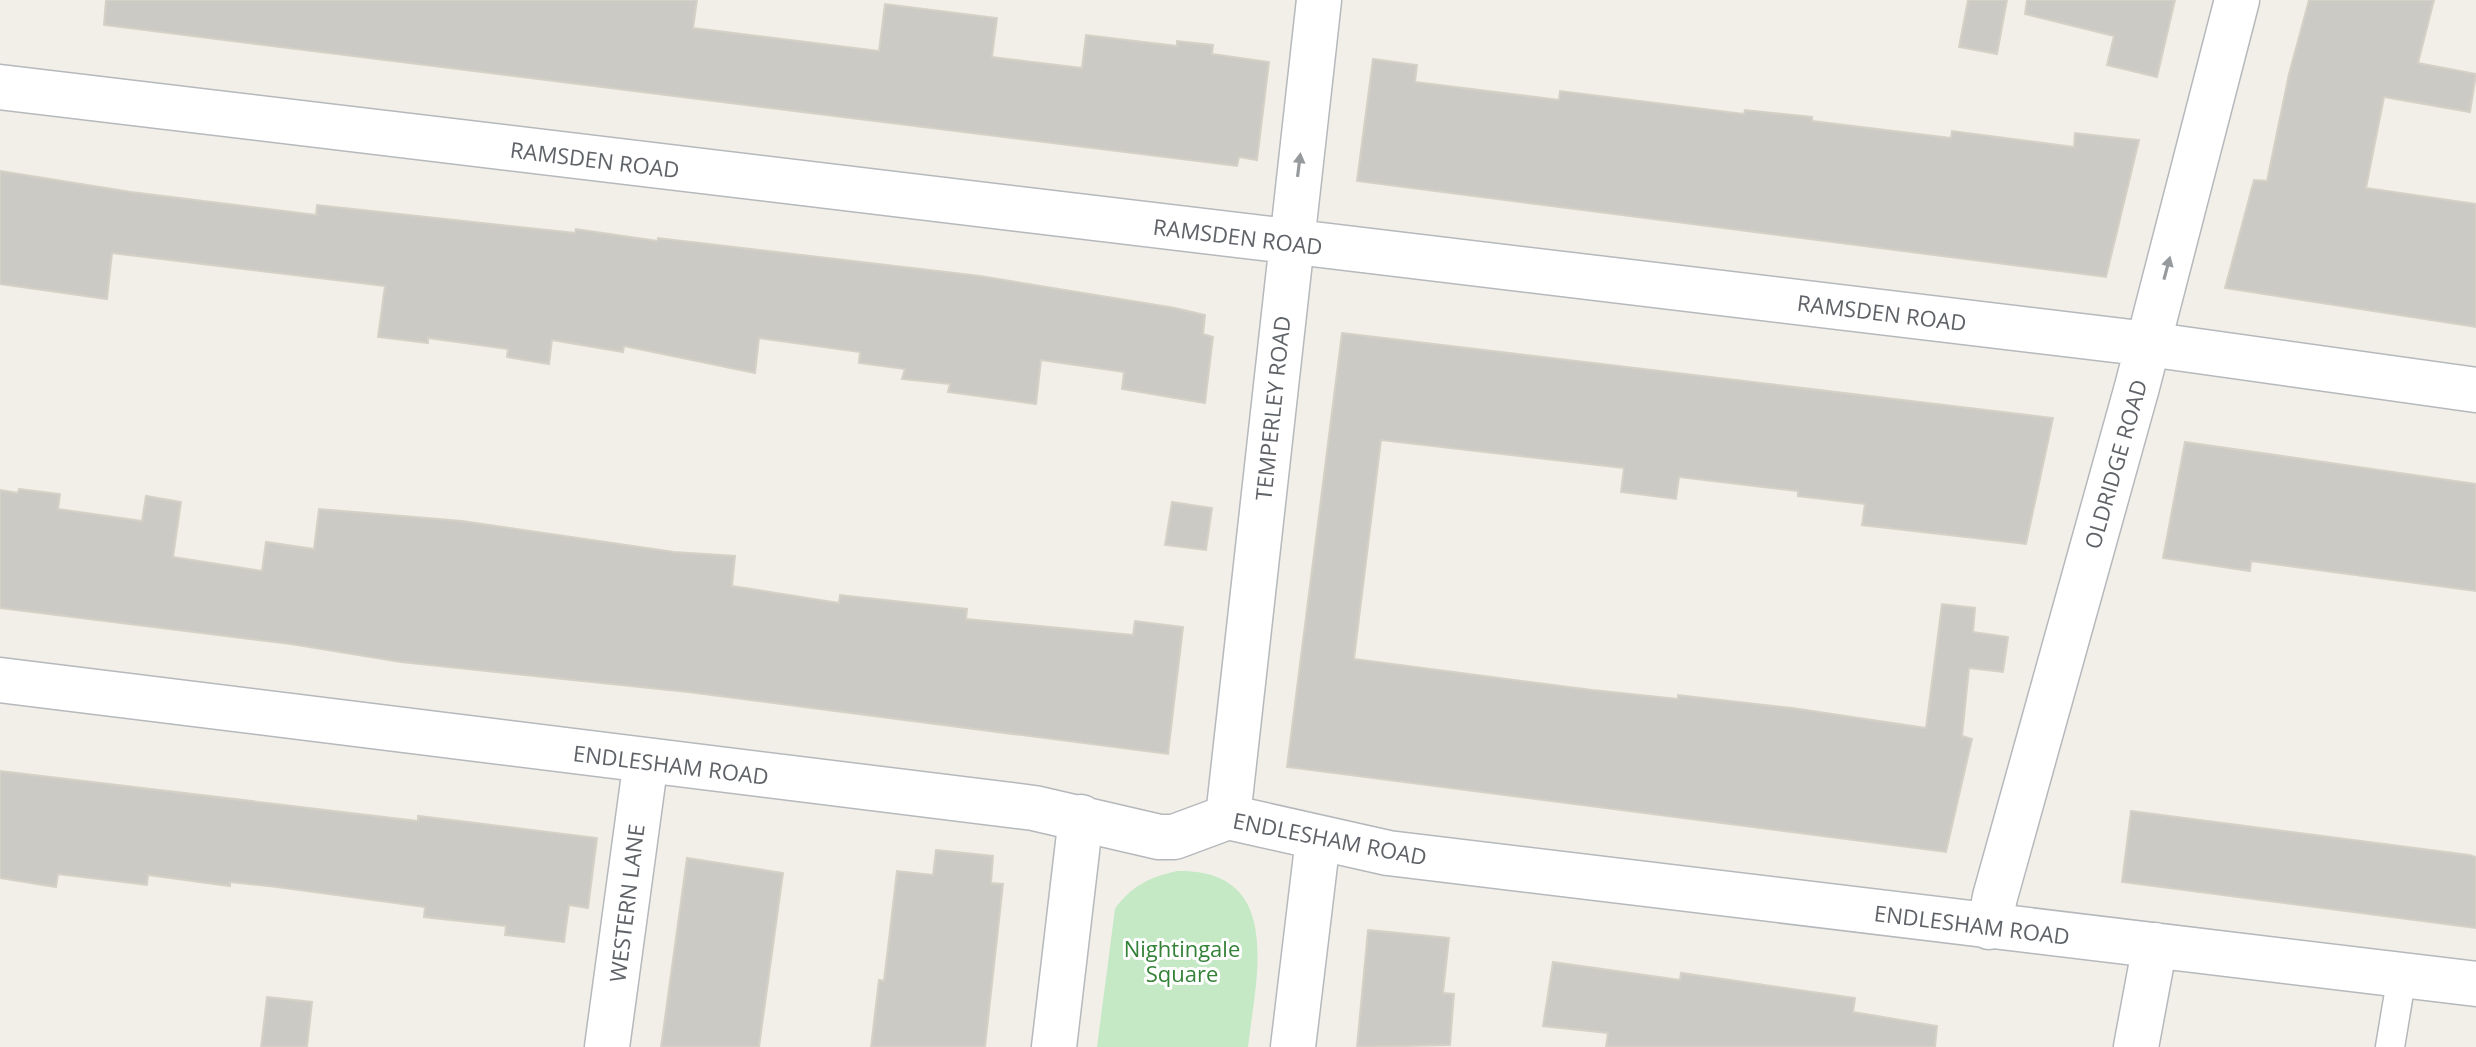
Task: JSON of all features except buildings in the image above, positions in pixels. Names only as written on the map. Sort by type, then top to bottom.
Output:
[{"type":"street","name":"TEMPERLEY ROAD","points":[[1228,817],[1319,0]]},
{"type":"street","name":"OLDRIDGE ROAD","points":[[1989,927],[2148,344],[2237,0]]},
{"type":"street","name":"RAMSDEN ROAD","points":[[0,87],[2148,344],[2476,390]]},
{"type":"street","name":"ENDLESHAM ROAD","points":[[0,680],[1034,808],[1164,838],[1228,817],[1388,853],[2476,984]]},
{"type":"street","name":"WESTERN LANE","points":[[607,1047],[646,760]]},
{"type":"street","points":[[1054,1047],[1081,817]]},
{"type":"street","points":[[1293,1047],[1318,839]]},
{"type":"street","points":[[2136,1047],[2155,945]]},
{"type":"lane","points":[[2390,1047],[2402,975]]},
{"type":"green space","name":"Nightingale Square","points":[[1177,871],[1211,875],[1235,888],[1249,907],[1256,932],[1258,960],[1248,1047],[1097,1047],[1115,909],[1142,884]]}]
